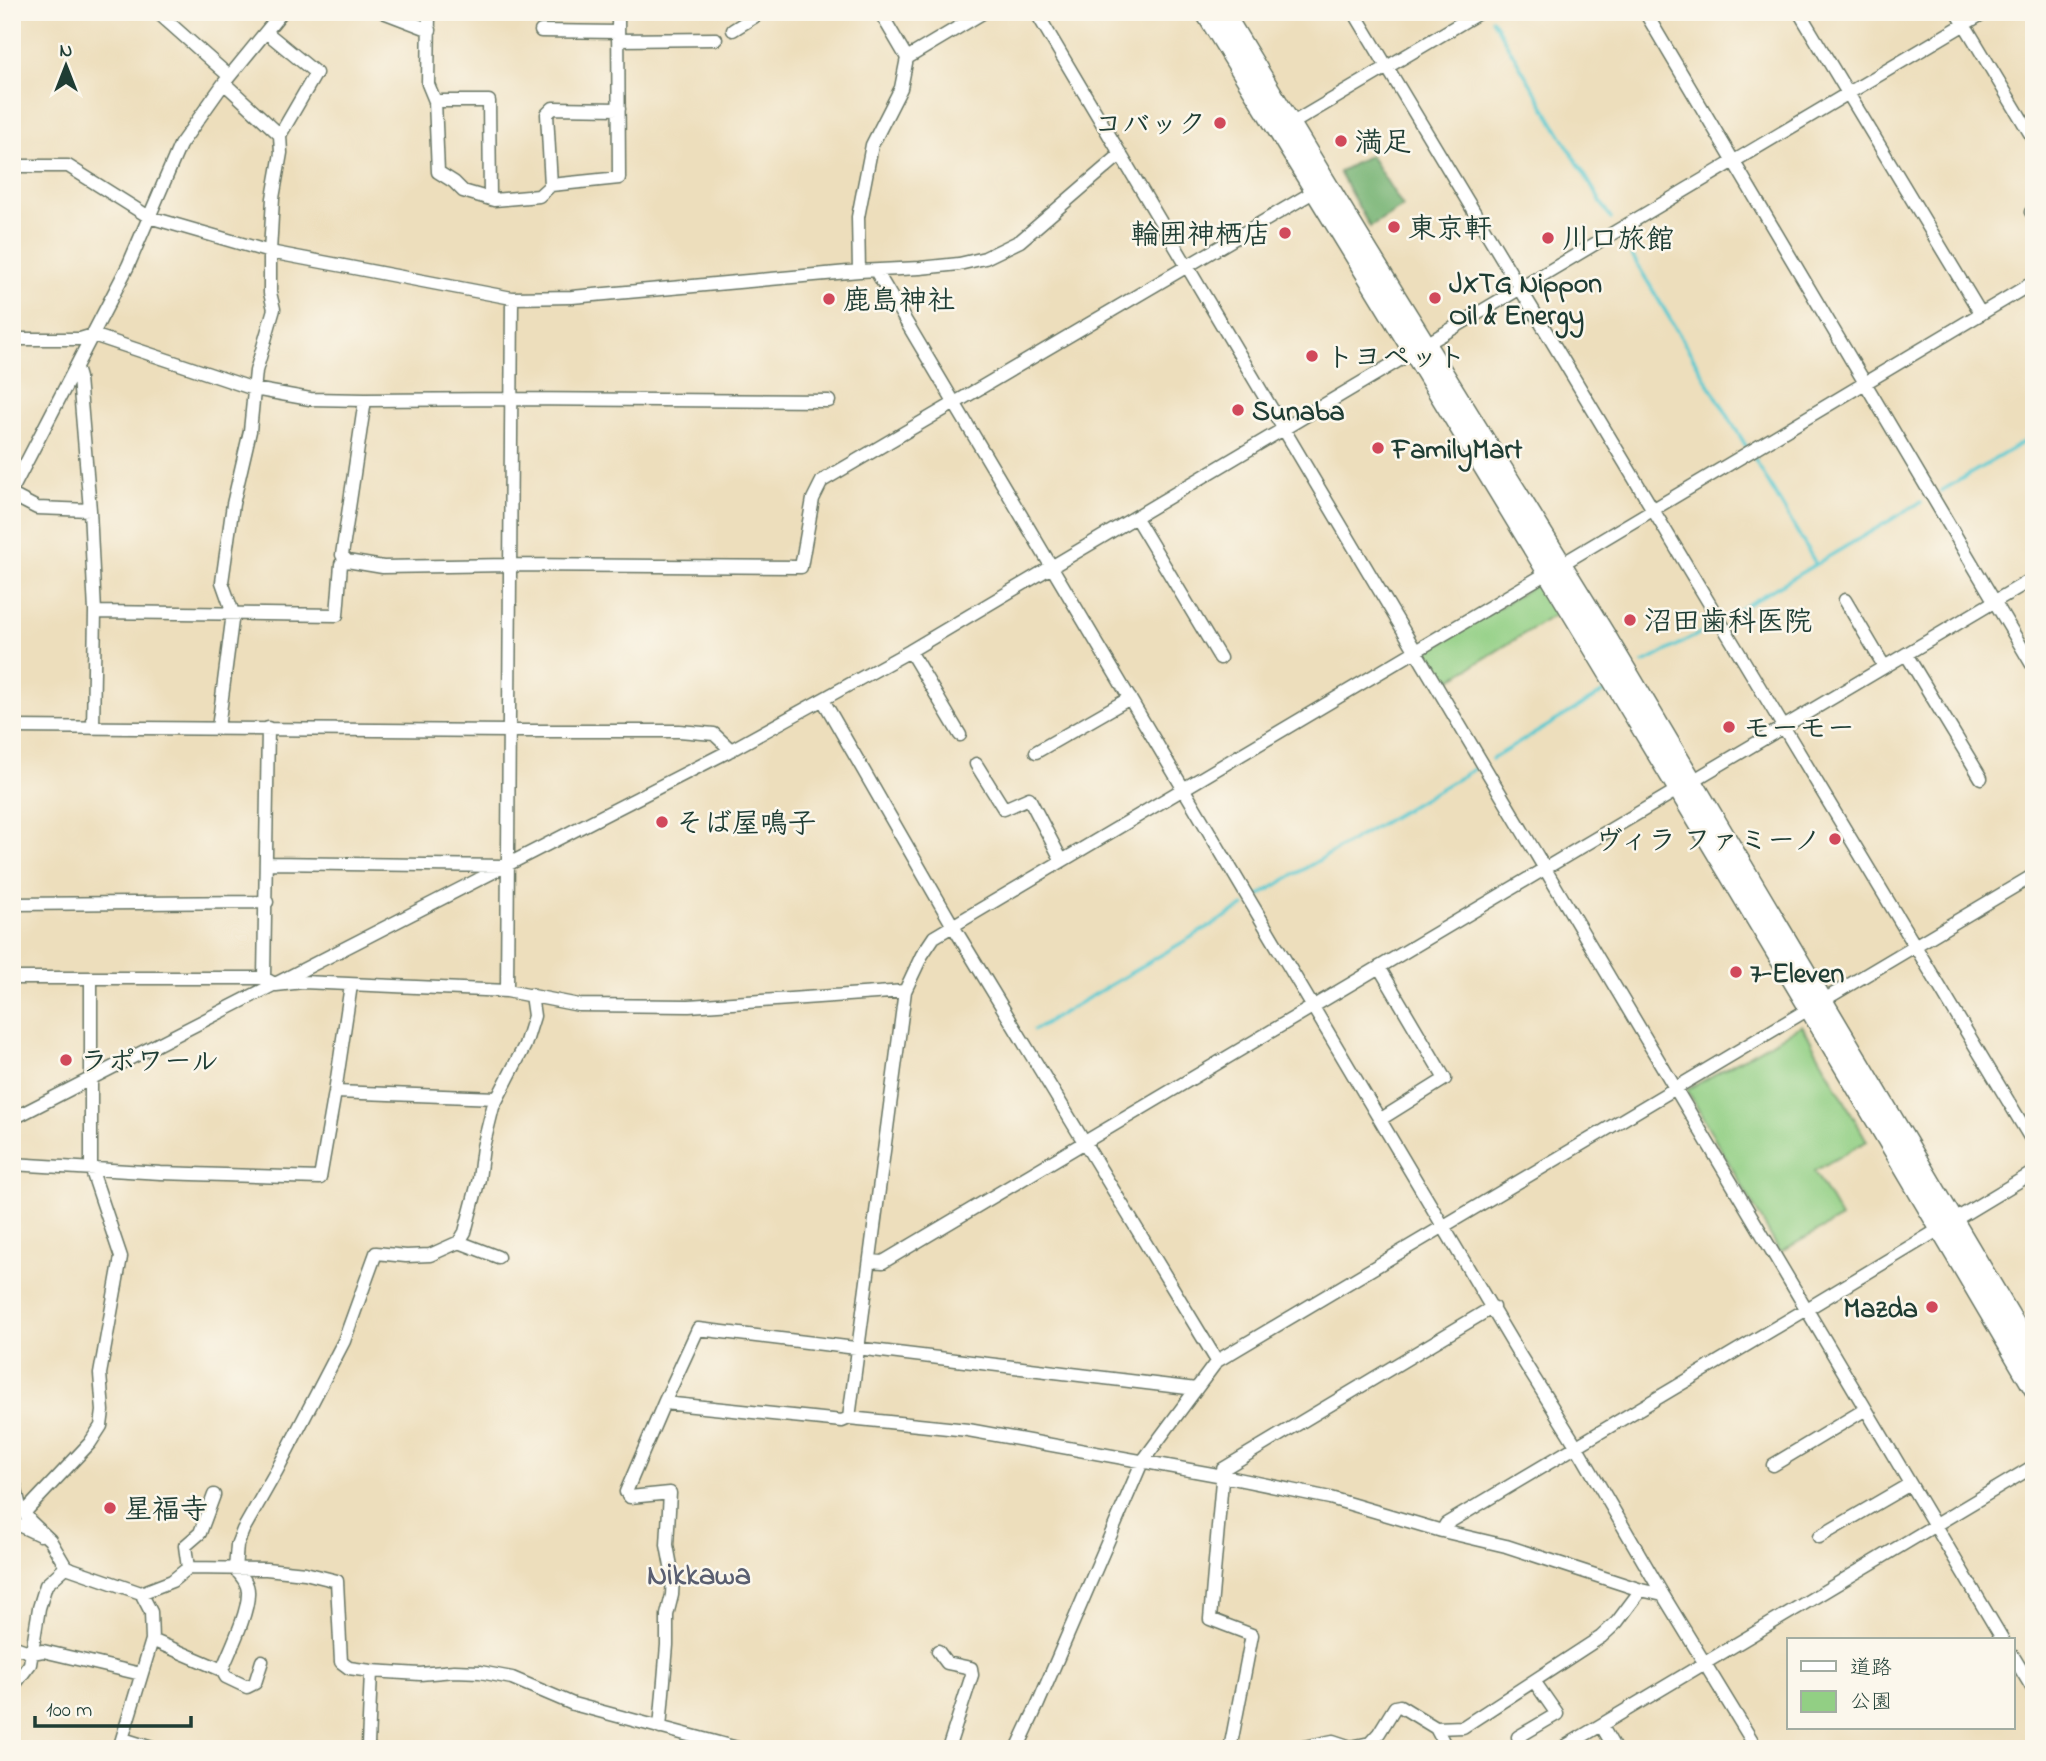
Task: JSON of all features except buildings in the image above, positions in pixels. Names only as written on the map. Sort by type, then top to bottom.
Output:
[{"type":"highway","points":[[1205,12],[1315,191],[1420,348]]},
{"type":"highway","points":[[1223,12],[1420,348],[1817,1003],[1946,1224],[2034,1389]]},
{"type":"highway","points":[[1946,1224],[2034,1356]]},
{"type":"street","points":[[157,12],[280,135]]},
{"type":"street","points":[[12,489],[128,267],[180,145],[226,79],[282,12]]},
{"type":"street","points":[[383,12],[430,30]]},
{"type":"street","points":[[429,12],[428,84],[435,102],[438,172],[454,181],[463,191],[494,200],[539,196],[551,185],[619,178],[618,12]]},
{"type":"street","points":[[733,30],[762,12]]},
{"type":"street","points":[[859,271],[858,217],[872,145],[901,88],[907,58],[880,12]]},
{"type":"street","points":[[907,58],[984,12]]},
{"type":"street","points":[[1036,12],[2002,1638]]},
{"type":"street","points":[[1354,12],[2034,1144]]},
{"type":"street","points":[[1291,124],[1480,12]]},
{"type":"street","points":[[1645,12],[2034,667]]},
{"type":"street","points":[[1799,12],[1981,314]]},
{"type":"street","points":[[1957,12],[2034,140]]},
{"type":"street","points":[[12,1119],[92,1079],[270,981],[509,866],[823,700],[1136,518],[1985,12]]},
{"type":"street","points":[[541,31],[716,40]]},
{"type":"street","points":[[218,728],[233,613],[222,582],[233,504],[250,431],[256,371],[274,309],[271,293],[271,252],[273,198],[281,153],[280,135],[316,73],[266,32]]},
{"type":"street","points":[[435,102],[489,102],[490,198]]},
{"type":"street","points":[[551,185],[547,114],[553,108],[618,108]]},
{"type":"street","points":[[12,166],[68,166],[149,217],[271,252],[512,298],[572,297],[959,264],[985,258],[1020,241],[1121,155]]},
{"type":"street","points":[[95,612],[337,615],[341,564],[347,561],[383,567],[801,567],[813,499],[822,481],[1315,191]]},
{"type":"street","points":[[876,271],[1445,1225],[1519,1354],[1757,1749]]},
{"type":"street","points":[[849,1418],[905,991],[934,937],[2034,282]]},
{"type":"street","points":[[507,991],[512,298]]},
{"type":"street","points":[[12,340],[80,339],[93,335],[254,389],[310,399],[829,401]]},
{"type":"street","points":[[76,368],[90,510],[95,612],[93,728]]},
{"type":"street","points":[[347,561],[342,555],[365,400]]},
{"type":"street","points":[[12,495],[37,508],[90,510]]},
{"type":"street","points":[[1136,518],[1220,658]]},
{"type":"street","points":[[870,1261],[883,1262],[2034,578]]},
{"type":"street","points":[[1845,600],[1884,666]]},
{"type":"street","points":[[910,651],[960,735]]},
{"type":"street","points":[[1906,654],[1981,778]]},
{"type":"street","points":[[1036,752],[1130,698]]},
{"type":"street","points":[[823,700],[953,926],[1217,1361]]},
{"type":"street","points":[[12,727],[679,731],[714,734],[730,750]]},
{"type":"street","points":[[268,728],[267,902],[270,981]]},
{"type":"street","points":[[976,764],[1004,809],[1029,798],[1062,861]]},
{"type":"street","points":[[268,863],[509,866]]},
{"type":"street","points":[[1017,1749],[1142,1462],[1217,1361],[2034,875]]},
{"type":"street","points":[[12,904],[267,902]]},
{"type":"street","points":[[1379,967],[1445,1079],[1381,1119]]},
{"type":"street","points":[[12,978],[303,982],[507,991],[579,1004],[689,1006],[905,991]]},
{"type":"street","points":[[24,1513],[90,1443],[101,1426],[103,1411],[100,1374],[121,1257],[91,1168],[91,978]]},
{"type":"street","points":[[12,1164],[161,1173],[320,1178],[351,985]]},
{"type":"street","points":[[222,1670],[245,1611],[248,1594],[243,1576],[236,1569],[237,1545],[243,1530],[278,1470],[344,1341],[376,1253],[430,1255],[459,1242],[465,1232],[479,1179],[483,1147],[497,1098],[525,1045],[534,1016],[531,995]]},
{"type":"street","points":[[335,1092],[497,1098]]},
{"type":"street","points":[[1442,1531],[1446,1524],[2034,1172]]},
{"type":"street","points":[[459,1242],[498,1257]]},
{"type":"street","points":[[1230,1749],[1252,1635],[1210,1619],[1223,1469],[1493,1307]]},
{"type":"street","points":[[660,1728],[667,1615],[673,1577],[667,1545],[670,1493],[630,1497],[626,1492],[698,1329],[1196,1389]]},
{"type":"street","points":[[664,1403],[842,1422],[849,1418],[968,1430],[1223,1476],[1330,1498],[1442,1531],[1506,1546],[1663,1595]]},
{"type":"street","points":[[1773,1465],[1866,1409]]},
{"type":"street","points":[[1561,1749],[2034,1466]]},
{"type":"street","points":[[12,1473],[20,1507],[50,1540],[66,1567],[141,1593],[172,1581],[188,1568],[266,1569],[305,1573],[337,1581],[341,1662],[349,1668],[420,1674],[480,1672],[512,1678],[573,1704],[660,1728],[707,1745],[741,1749]]},
{"type":"street","points":[[1819,1537],[1910,1484]]},
{"type":"street","points":[[188,1568],[186,1546],[200,1533],[214,1495]]},
{"type":"street","points":[[12,1522],[50,1540]]},
{"type":"street","points":[[12,1688],[30,1664],[39,1608],[46,1585],[66,1567]]},
{"type":"street","points":[[1436,1728],[1463,1727],[1601,1637],[1617,1622],[1641,1590]]},
{"type":"street","points":[[141,1593],[151,1612],[152,1640],[121,1744],[155,1749]]},
{"type":"street","points":[[152,1640],[222,1670],[226,1678],[247,1687],[255,1683],[262,1661]]},
{"type":"street","points":[[12,1646],[32,1653],[43,1651],[141,1674]]},
{"type":"street","points":[[937,1651],[947,1663],[971,1668],[972,1675],[951,1748]]},
{"type":"street","points":[[2014,1658],[2034,1691]]},
{"type":"street","points":[[371,1671],[368,1745],[371,1749]]},
{"type":"street","points":[[1525,1749],[1518,1737],[1557,1714],[1534,1681]]},
{"type":"street","points":[[1294,1749],[1333,1741],[1351,1747],[1370,1743],[1395,1707],[1400,1706],[1436,1728],[1447,1749]]},
{"type":"street","points":[[1601,1725],[1615,1749]]},
{"type":"green space","points":[[1370,155],[1403,207],[1370,227],[1339,172]]},
{"type":"green space","points":[[1540,582],[1559,612],[1445,683],[1426,652]]},
{"type":"green space","points":[[1802,1025],[1867,1141],[1814,1171],[1841,1218],[1780,1252],[1687,1090]]},
{"type":"waterway","points":[[1492,19],[1611,219]]},
{"type":"waterway","points":[[1624,242],[1746,446]]},
{"type":"waterway","points":[[1941,491],[2034,436]]},
{"type":"waterway","points":[[1754,458],[1816,564]]},
{"type":"waterway","points":[[1728,616],[1921,502]]},
{"type":"waterway","points":[[1644,663],[1712,627]]},
{"type":"waterway","points":[[1492,759],[1604,692]]},
{"type":"waterway","points":[[1258,896],[1474,769]]},
{"type":"waterway","points":[[1034,1030],[1244,906]]},
{"type":"place","name":"コバック","points":[[1220,123]]},
{"type":"place","name":"満足","points":[[1341,141]]},
{"type":"place","name":"東京軒","points":[[1394,227]]},
{"type":"place","name":"輪囲神栖店","points":[[1285,233]]},
{"type":"place","name":"川口旅館","points":[[1548,238]]},
{"type":"place","name":"JXTG Nippon Oil & Energy","points":[[1435,298]]},
{"type":"place","name":"鹿島神社","points":[[829,299]]},
{"type":"place","name":"トヨペット","points":[[1312,356]]},
{"type":"place","name":"Sunaba","points":[[1238,410]]},
{"type":"place","name":"FamilyMart","points":[[1378,448]]},
{"type":"place","name":"沼田歯科医院","points":[[1630,620]]},
{"type":"place","name":"モーモー","points":[[1729,727]]},
{"type":"place","name":"そば屋鳴子","points":[[662,822]]},
{"type":"place","name":"ヴィラ ファミーノ","points":[[1835,839]]},
{"type":"place","name":"7-Eleven","points":[[1736,972]]},
{"type":"place","name":"ラポワール","points":[[66,1060]]},
{"type":"place","name":"Mazda","points":[[1932,1307]]},
{"type":"place","name":"星福寺","points":[[110,1508]]},
{"type":"district","name":"Nikkawa","points":[[699,1574]]}]
